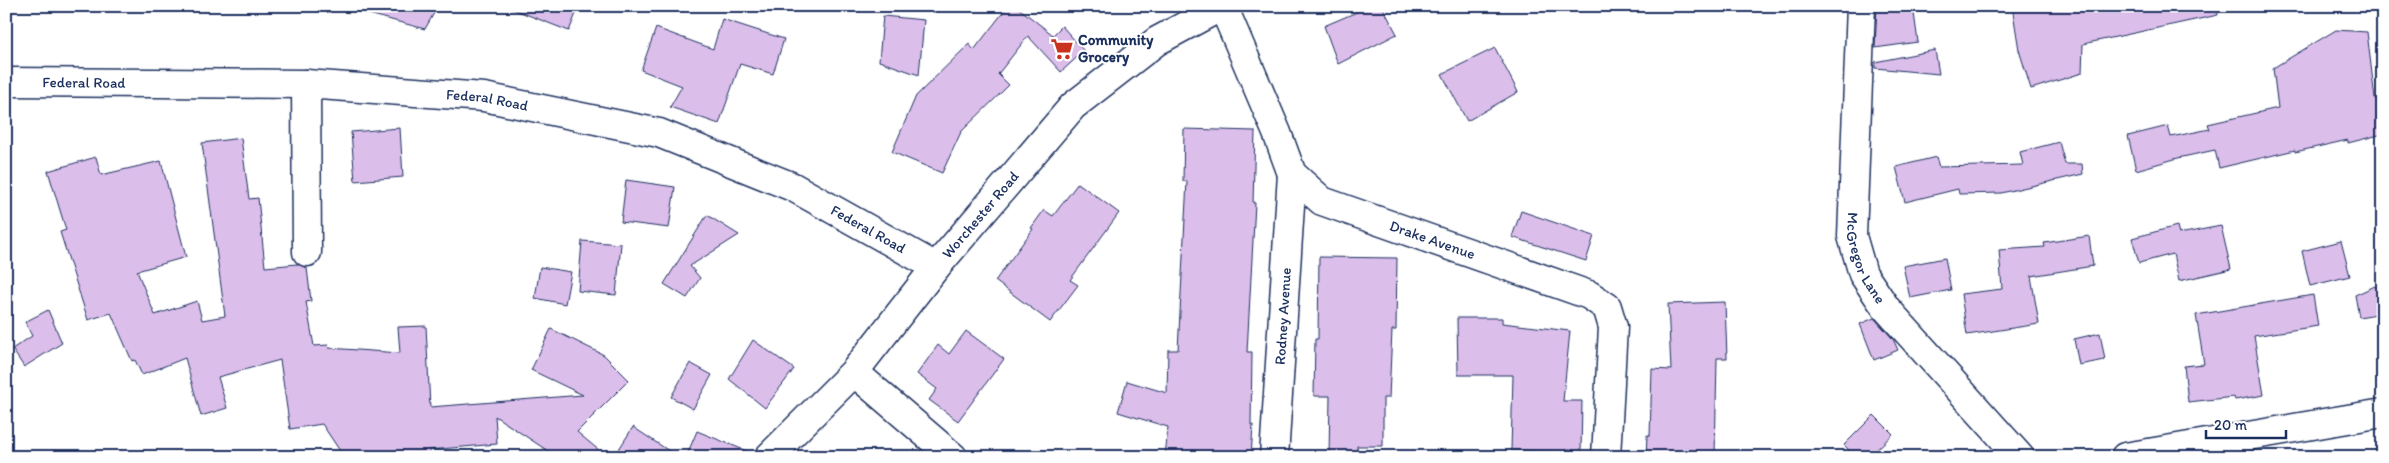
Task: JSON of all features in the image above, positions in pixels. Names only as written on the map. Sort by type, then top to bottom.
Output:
[{"type":"street","name":"Drake Avenue","points":[[1223,6],[1278,132],[1292,174],[1322,201],[1589,295],[1607,307],[1613,327],[1606,457]]},
{"type":"street","name":"Worchester Road","points":[[770,457],[854,372],[936,267],[1073,106],[1157,41],[1223,6]]},
{"type":"street","name":"McGregor Lane","points":[[1861,6],[1852,236],[1864,274],[1886,308],[2020,457]]},
{"type":"street","name":"Federal Road","points":[[6,82],[306,84],[484,98],[659,133],[793,187],[936,267]]},
{"type":"street","points":[[306,84],[307,252]]},
{"type":"street","name":"Rodney Avenue","points":[[1274,457],[1292,174]]},
{"type":"street","points":[[854,372],[952,457]]},
{"type":"street","points":[[2125,457],[2383,413]]},
{"type":"building","points":[[366,6],[438,6],[425,29],[365,13]]},
{"type":"building","points":[[510,6],[579,6],[569,31],[510,8]]},
{"type":"building","points":[[1008,6],[1016,6],[1053,35],[1062,26],[1084,51],[1061,72],[1028,36],[998,74],[1009,85],[961,132],[942,173],[892,152],[916,96],[969,44],[974,50]]},
{"type":"building","points":[[1371,6],[1382,6],[1397,34],[1338,64],[1324,26]]},
{"type":"building","points":[[1877,6],[1913,6],[1918,42],[1875,48]]},
{"type":"building","points":[[2012,6],[2217,6],[2218,15],[2083,44],[2082,73],[2031,89],[2019,50]]},
{"type":"building","points":[[883,16],[924,20],[919,75],[879,61]]},
{"type":"building","points":[[722,19],[784,39],[773,74],[740,64],[719,124],[670,107],[682,86],[641,70],[656,28],[713,49]]},
{"type":"building","points":[[2336,30],[2367,32],[2375,99],[2379,99],[2383,111],[2383,134],[2348,143],[2348,140],[2295,152],[2295,150],[2219,168],[2215,150],[2136,170],[2128,136],[2168,126],[2171,137],[2210,129],[2208,124],[2278,108],[2273,68]]},
{"type":"building","points":[[1495,48],[1518,92],[1467,121],[1442,74]]},
{"type":"building","points":[[1935,50],[1939,74],[1875,68],[1875,62]]},
{"type":"building","points":[[400,128],[403,177],[355,181],[351,132]]},
{"type":"building","points":[[1184,129],[1255,131],[1253,203],[1255,203],[1247,352],[1252,352],[1251,425],[1253,425],[1251,457],[1165,457],[1168,427],[1118,412],[1127,381],[1167,393],[1168,350],[1178,350],[1187,181],[1183,181]]},
{"type":"building","points":[[241,138],[249,199],[258,198],[265,267],[297,264],[307,268],[311,301],[306,302],[314,346],[328,345],[329,348],[400,353],[398,327],[426,326],[430,407],[583,395],[531,370],[551,329],[604,355],[629,380],[577,432],[607,457],[557,457],[495,416],[497,444],[429,450],[436,457],[344,457],[322,424],[290,429],[280,360],[218,377],[227,408],[201,416],[185,358],[142,375],[135,360],[132,361],[111,313],[88,320],[60,232],[66,230],[48,171],[96,157],[101,175],[161,161],[186,257],[137,271],[155,315],[197,301],[202,320],[225,316],[202,143]]},
{"type":"building","points":[[2059,142],[2065,164],[2082,164],[2083,174],[2001,193],[1959,194],[1958,189],[1905,202],[1896,167],[1936,157],[1939,167],[2023,165],[2020,152]]},
{"type":"building","points":[[626,180],[675,187],[669,228],[621,222]]},
{"type":"building","points":[[1078,183],[1119,213],[1070,280],[1078,285],[1050,322],[995,281],[1033,229],[1031,228],[1044,210],[1053,216]]},
{"type":"building","points":[[1521,211],[1594,236],[1586,261],[1512,237]]},
{"type":"building","points":[[707,215],[739,235],[690,266],[700,278],[687,298],[664,284]]},
{"type":"building","points":[[2177,226],[2179,234],[2221,226],[2231,269],[2179,281],[2173,254],[2139,263],[2132,238]]},
{"type":"building","points":[[2089,236],[2093,266],[2031,276],[2039,324],[1967,335],[1961,294],[2002,289],[1999,250],[2045,247],[2044,243]]},
{"type":"building","points":[[582,241],[621,244],[616,295],[578,291]]},
{"type":"building","points":[[2341,241],[2350,276],[2310,286],[2302,251]]},
{"type":"building","points":[[1319,257],[1397,258],[1396,330],[1392,330],[1389,398],[1383,398],[1383,446],[1357,446],[1357,457],[1329,457],[1330,396],[1314,396],[1315,339],[1318,339]]},
{"type":"building","points":[[1945,258],[1951,290],[1910,298],[1903,266]]},
{"type":"building","points":[[540,267],[571,272],[565,304],[535,298]]},
{"type":"building","points":[[2375,286],[2377,288],[2383,287],[2383,313],[2359,317],[2355,295]]},
{"type":"building","points":[[2313,295],[2318,326],[2254,336],[2264,395],[2235,400],[2234,397],[2188,402],[2184,366],[2204,364],[2196,315]]},
{"type":"building","points":[[1725,302],[1727,358],[1717,358],[1715,457],[1646,457],[1647,435],[1650,436],[1652,369],[1671,370],[1668,304]]},
{"type":"building","points":[[48,310],[62,343],[24,367],[12,349],[32,336],[25,322]]},
{"type":"building","points":[[1457,318],[1502,318],[1502,323],[1570,331],[1563,401],[1582,401],[1581,452],[1511,450],[1513,375],[1458,375]]},
{"type":"building","points":[[1874,318],[1893,339],[1898,350],[1874,360],[1860,324]]},
{"type":"building","points":[[966,331],[1004,359],[958,421],[929,400],[937,389],[917,374],[938,345],[949,354]]},
{"type":"building","points":[[2100,333],[2105,360],[2079,365],[2074,339]]},
{"type":"building","points":[[753,340],[794,369],[765,408],[729,379]]},
{"type":"building","points":[[690,363],[712,375],[693,409],[671,397]]},
{"type":"building","points":[[1874,415],[1893,434],[1869,457],[1856,457],[1844,445]]},
{"type":"building","points":[[633,427],[678,457],[614,457]]},
{"type":"building","points":[[697,431],[754,454],[754,457],[686,457]]},
{"type":"place","name":"Community Grocery","points":[[1062,49]]}]
